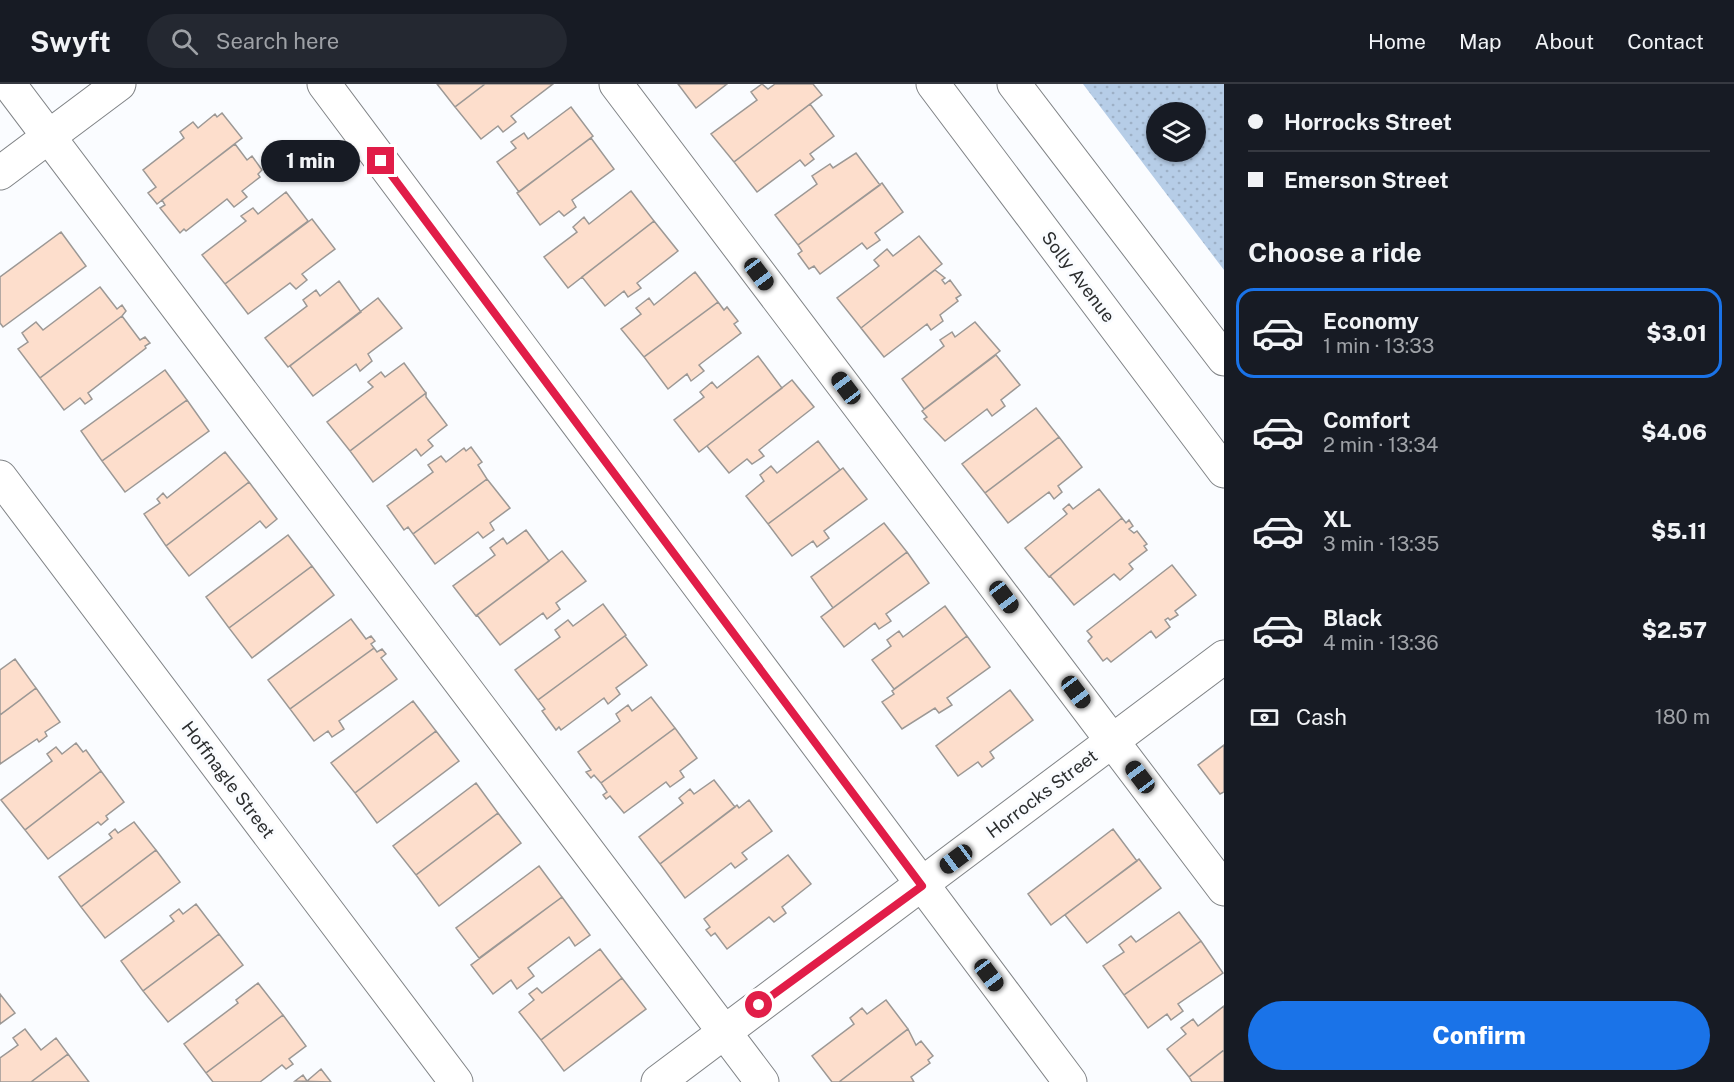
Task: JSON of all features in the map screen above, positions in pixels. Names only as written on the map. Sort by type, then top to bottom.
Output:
[{"type":"street","points":[[9,84],[762,1082]]},
{"type":"street","points":[[0,173],[119,84]]},
{"type":"street","points":[[324,84],[1070,1082]]},
{"type":"street","points":[[616,84],[1224,889]]},
{"type":"street","name":"Solly Avenue","points":[[933,84],[1224,471]]},
{"type":"street","points":[[1014,84],[1224,359]]},
{"type":"street","name":"Hoffnagle Street","points":[[0,477],[456,1082]]},
{"type":"street","name":"Horrocks Street","points":[[658,1082],[1224,657]]},
{"type":"shaded area","points":[[1083,84],[1224,84],[1224,270]]},
{"type":"building","points":[[437,84],[485,84],[455,107]]},
{"type":"building","points":[[485,84],[553,84],[511,116],[516,122],[503,132],[498,126],[481,139],[455,107]]},
{"type":"building","points":[[678,84],[727,84],[696,108]]},
{"type":"building","points":[[762,84],[768,89],[775,84],[813,84],[822,95],[734,162],[711,134],[757,100],[751,92]]},
{"type":"building","points":[[810,104],[834,136],[810,154],[814,159],[805,166],[800,160],[757,192],[734,162]]},
{"type":"building","points":[[571,107],[593,136],[519,192],[497,162],[516,148],[511,142],[524,133],[528,139]]},
{"type":"building","points":[[222,113],[242,138],[157,204],[148,193],[156,187],[143,170],[184,138],[180,132],[193,122],[198,128],[215,114],[217,117]]},
{"type":"building","points":[[591,138],[614,169],[572,200],[576,207],[564,216],[559,211],[540,225],[517,193]]},
{"type":"building","points":[[235,144],[247,160],[252,156],[262,170],[258,174],[260,177],[242,191],[247,197],[234,207],[227,199],[186,231],[184,229],[180,233],[160,208],[165,205],[162,200]]},
{"type":"building","points":[[856,153],[880,185],[798,245],[775,215],[817,184],[812,176],[830,164],[833,168]]},
{"type":"building","points":[[882,183],[903,212],[875,233],[880,240],[867,249],[862,243],[820,274],[814,266],[809,269],[798,254],[802,251],[798,245]]},
{"type":"building","points":[[631,191],[654,221],[568,288],[544,257],[577,232],[573,227],[584,217],[589,224]]},
{"type":"building","points":[[286,192],[308,221],[225,284],[202,255],[246,221],[241,216],[253,208],[258,214]]},
{"type":"building","points":[[312,219],[335,249],[302,274],[307,280],[296,289],[290,283],[248,314],[225,284]]},
{"type":"building","points":[[654,221],[678,251],[637,283],[641,288],[628,297],[624,291],[605,306],[582,277]]},
{"type":"building","points":[[61,232],[86,266],[3,327],[0,323],[0,277]]},
{"type":"building","points":[[919,236],[942,264],[861,328],[837,298],[879,266],[874,260],[887,249],[893,256]]},
{"type":"building","points":[[935,270],[945,278],[942,280],[945,284],[950,280],[961,295],[956,298],[958,301],[940,315],[943,321],[931,330],[927,324],[884,357],[861,328]]},
{"type":"building","points":[[695,272],[718,302],[644,357],[621,329],[641,314],[636,308],[649,298],[654,305]]},
{"type":"building","points":[[339,281],[361,312],[288,367],[265,338],[307,306],[303,300],[316,290],[320,296]]},
{"type":"building","points":[[100,287],[117,309],[122,305],[126,311],[40,378],[18,349],[28,342],[22,333],[36,322],[43,330]]},
{"type":"building","points":[[378,298],[402,328],[368,354],[372,361],[360,371],[356,364],[313,396],[290,366]]},
{"type":"building","points":[[718,302],[724,310],[727,307],[738,321],[734,324],[741,333],[699,365],[704,371],[691,381],[687,374],[668,389],[644,357]]},
{"type":"building","points":[[122,316],[140,340],[145,337],[150,343],[88,393],[92,399],[85,404],[80,398],[64,410],[40,378]]},
{"type":"building","points":[[975,322],[1000,351],[924,409],[902,379],[944,346],[940,340],[952,332],[955,337]]},
{"type":"building","points":[[996,355],[1020,385],[1001,400],[1005,406],[992,416],[987,409],[945,441],[924,419],[927,417],[922,411]]},
{"type":"building","points":[[758,356],[782,388],[699,452],[674,420],[704,397],[700,392],[712,382],[717,388]]},
{"type":"building","points":[[404,363],[426,393],[350,451],[327,422],[373,387],[368,382],[381,372],[385,377]]},
{"type":"building","points":[[165,370],[187,400],[102,461],[81,431]]},
{"type":"building","points":[[792,380],[814,407],[759,450],[764,456],[752,464],[747,459],[729,473],[707,446]]},
{"type":"building","points":[[426,393],[426,397],[447,425],[428,440],[433,446],[421,456],[416,449],[373,482],[350,451]]},
{"type":"building","points":[[187,400],[209,431],[125,492],[102,461]]},
{"type":"building","points":[[1036,408],[1059,437],[985,493],[962,464]]},
{"type":"building","points":[[1059,437],[1082,467],[1058,486],[1062,492],[1054,499],[1049,492],[1008,523],[985,493]]},
{"type":"building","points":[[818,441],[840,470],[768,524],[746,496],[764,481],[760,475],[771,466],[777,473]]},
{"type":"building","points":[[471,447],[482,462],[478,465],[487,479],[413,534],[408,527],[404,530],[387,506],[433,472],[428,465],[441,456],[446,462],[464,448],[466,451]]},
{"type":"building","points":[[225,452],[249,482],[166,546],[144,514],[160,503],[157,499],[163,493],[167,498]]},
{"type":"building","points":[[843,468],[867,499],[824,531],[829,538],[817,547],[813,541],[792,556],[768,524]]},
{"type":"building","points":[[487,479],[510,508],[490,523],[494,530],[483,538],[478,532],[435,564],[413,534]]},
{"type":"building","points":[[249,482],[277,519],[266,528],[260,521],[189,576],[166,546]]},
{"type":"building","points":[[1099,489],[1122,518],[1049,577],[1025,548],[1067,514],[1063,509],[1069,504],[1073,509]]},
{"type":"building","points":[[1122,518],[1126,523],[1129,520],[1133,526],[1129,529],[1134,533],[1137,531],[1147,544],[1144,546],[1147,550],[1129,564],[1133,569],[1120,580],[1114,574],[1074,605],[1050,576]]},
{"type":"building","points":[[884,523],[907,552],[833,608],[811,577]]},
{"type":"building","points":[[526,530],[549,561],[476,616],[453,586],[495,555],[490,548],[503,538],[507,544]]},
{"type":"building","points":[[288,535],[312,566],[229,628],[206,597]]},
{"type":"building","points":[[562,551],[586,581],[556,603],[560,609],[547,619],[543,613],[500,645],[477,615]]},
{"type":"building","points":[[907,552],[929,583],[886,614],[891,621],[879,629],[875,623],[844,647],[821,617]]},
{"type":"building","points":[[1172,565],[1196,595],[1175,611],[1178,615],[1165,620],[1170,627],[1156,638],[1151,631],[1111,662],[1107,658],[1103,661],[1088,641],[1092,637],[1087,631]]},
{"type":"building","points":[[312,566],[334,595],[252,658],[229,628]]},
{"type":"building","points":[[603,604],[626,635],[538,700],[515,670],[560,637],[555,630],[568,620],[573,626]]},
{"type":"building","points":[[945,606],[967,636],[894,689],[872,660],[891,646],[887,640],[899,631],[903,637]]},
{"type":"building","points":[[351,619],[366,639],[371,636],[375,641],[371,644],[374,648],[290,709],[268,680]]},
{"type":"building","points":[[625,636],[647,665],[616,688],[620,694],[608,704],[604,698],[561,730],[559,727],[556,730],[542,711],[545,709],[538,700]]},
{"type":"building","points":[[967,636],[990,667],[947,698],[952,705],[939,713],[935,708],[902,729],[882,702],[894,694],[892,691]]},
{"type":"building","points":[[374,648],[377,652],[382,649],[386,654],[381,658],[397,679],[339,721],[344,729],[332,737],[328,731],[314,741],[290,709]]},
{"type":"building","points":[[15,659],[36,688],[0,715],[0,670]]},
{"type":"building","points":[[36,688],[60,722],[45,732],[47,736],[39,742],[37,739],[0,764],[0,715]]},
{"type":"building","points":[[1010,690],[1033,720],[990,752],[994,758],[982,767],[978,762],[958,776],[936,746]]},
{"type":"building","points":[[651,697],[675,728],[601,783],[594,775],[591,778],[586,772],[591,770],[578,752],[620,721],[616,714],[628,705],[632,711]]},
{"type":"building","points":[[413,701],[436,731],[355,793],[331,763]]},
{"type":"building","points":[[675,728],[697,758],[680,771],[684,777],[670,787],[666,782],[624,813],[610,796],[606,799],[603,795],[607,792],[601,783]]},
{"type":"building","points":[[436,731],[459,761],[377,823],[355,793]]},
{"type":"building","points":[[76,743],[83,752],[86,750],[101,771],[25,830],[1,800],[52,761],[47,754],[56,747],[62,754]]},
{"type":"building","points":[[1224,745],[1224,792],[1220,794],[1198,765]]},
{"type":"building","points":[[101,771],[124,802],[106,816],[108,819],[101,825],[98,822],[48,859],[25,830]]},
{"type":"building","points":[[714,780],[735,807],[660,864],[639,837],[683,803],[679,798],[690,789],[694,794]]},
{"type":"building","points":[[476,783],[498,813],[416,875],[393,846]]},
{"type":"building","points":[[749,800],[772,831],[742,853],[747,859],[735,868],[731,863],[685,898],[660,864],[737,805],[739,808]]},
{"type":"building","points":[[498,813],[521,843],[439,906],[416,875]]},
{"type":"building","points":[[134,822],[156,850],[81,907],[59,877],[112,838],[109,834],[115,829],[118,833]]},
{"type":"building","points":[[1113,829],[1137,861],[1051,925],[1028,894]]},
{"type":"building","points":[[156,850],[180,882],[105,938],[81,907]]},
{"type":"building","points":[[788,855],[811,884],[782,907],[786,913],[774,922],[769,917],[727,949],[715,933],[711,936],[706,930],[710,927],[704,919]]},
{"type":"building","points":[[1139,859],[1161,888],[1087,943],[1065,915]]},
{"type":"building","points":[[539,866],[562,897],[479,958],[456,928]]},
{"type":"building","points":[[562,897],[590,935],[575,946],[569,937],[528,968],[534,976],[517,989],[511,980],[493,994],[471,965]]},
{"type":"building","points":[[196,904],[219,934],[143,991],[121,961],[174,921],[170,916],[179,909],[183,914]]},
{"type":"building","points":[[1179,912],[1201,941],[1124,995],[1103,966],[1124,952],[1119,945],[1131,936],[1136,942]]},
{"type":"building","points":[[219,934],[243,965],[168,1022],[143,991]]},
{"type":"building","points":[[1201,941],[1223,973],[1178,1004],[1183,1011],[1171,1020],[1167,1014],[1148,1028],[1124,995]]},
{"type":"building","points":[[600,949],[622,978],[541,1040],[519,1012],[534,1000],[529,994],[537,988],[542,993]]},
{"type":"building","points":[[622,978],[646,1009],[564,1071],[541,1040]]},
{"type":"building","points":[[258,983],[283,1015],[206,1073],[184,1044],[238,1003],[236,1000]]},
{"type":"building","points":[[0,994],[15,1013],[0,1024]]},
{"type":"building","points":[[886,1000],[908,1029],[839,1082],[832,1082],[812,1056],[854,1024],[850,1018],[862,1008],[867,1014]]},
{"type":"building","points":[[1224,1006],[1224,1050],[1189,1077],[1167,1049],[1186,1034],[1181,1028],[1193,1019],[1198,1026]]},
{"type":"building","points":[[283,1015],[306,1046],[289,1059],[293,1064],[286,1069],[282,1065],[260,1082],[213,1082],[206,1073]]},
{"type":"building","points":[[25,1029],[41,1050],[56,1038],[68,1054],[31,1082],[0,1082],[0,1058],[18,1045],[13,1038]]},
{"type":"building","points":[[908,1029],[916,1045],[921,1041],[933,1056],[928,1060],[930,1063],[911,1077],[914,1082],[839,1082]]},
{"type":"building","points":[[1224,1050],[1224,1082],[1192,1082],[1189,1077]]},
{"type":"building","points":[[68,1054],[89,1082],[31,1082]]},
{"type":"building","points":[[321,1069],[331,1082],[295,1081],[303,1075],[307,1081]]},
{"type":"route","points":[[381,161],[922,886],[759,1005]]}]
